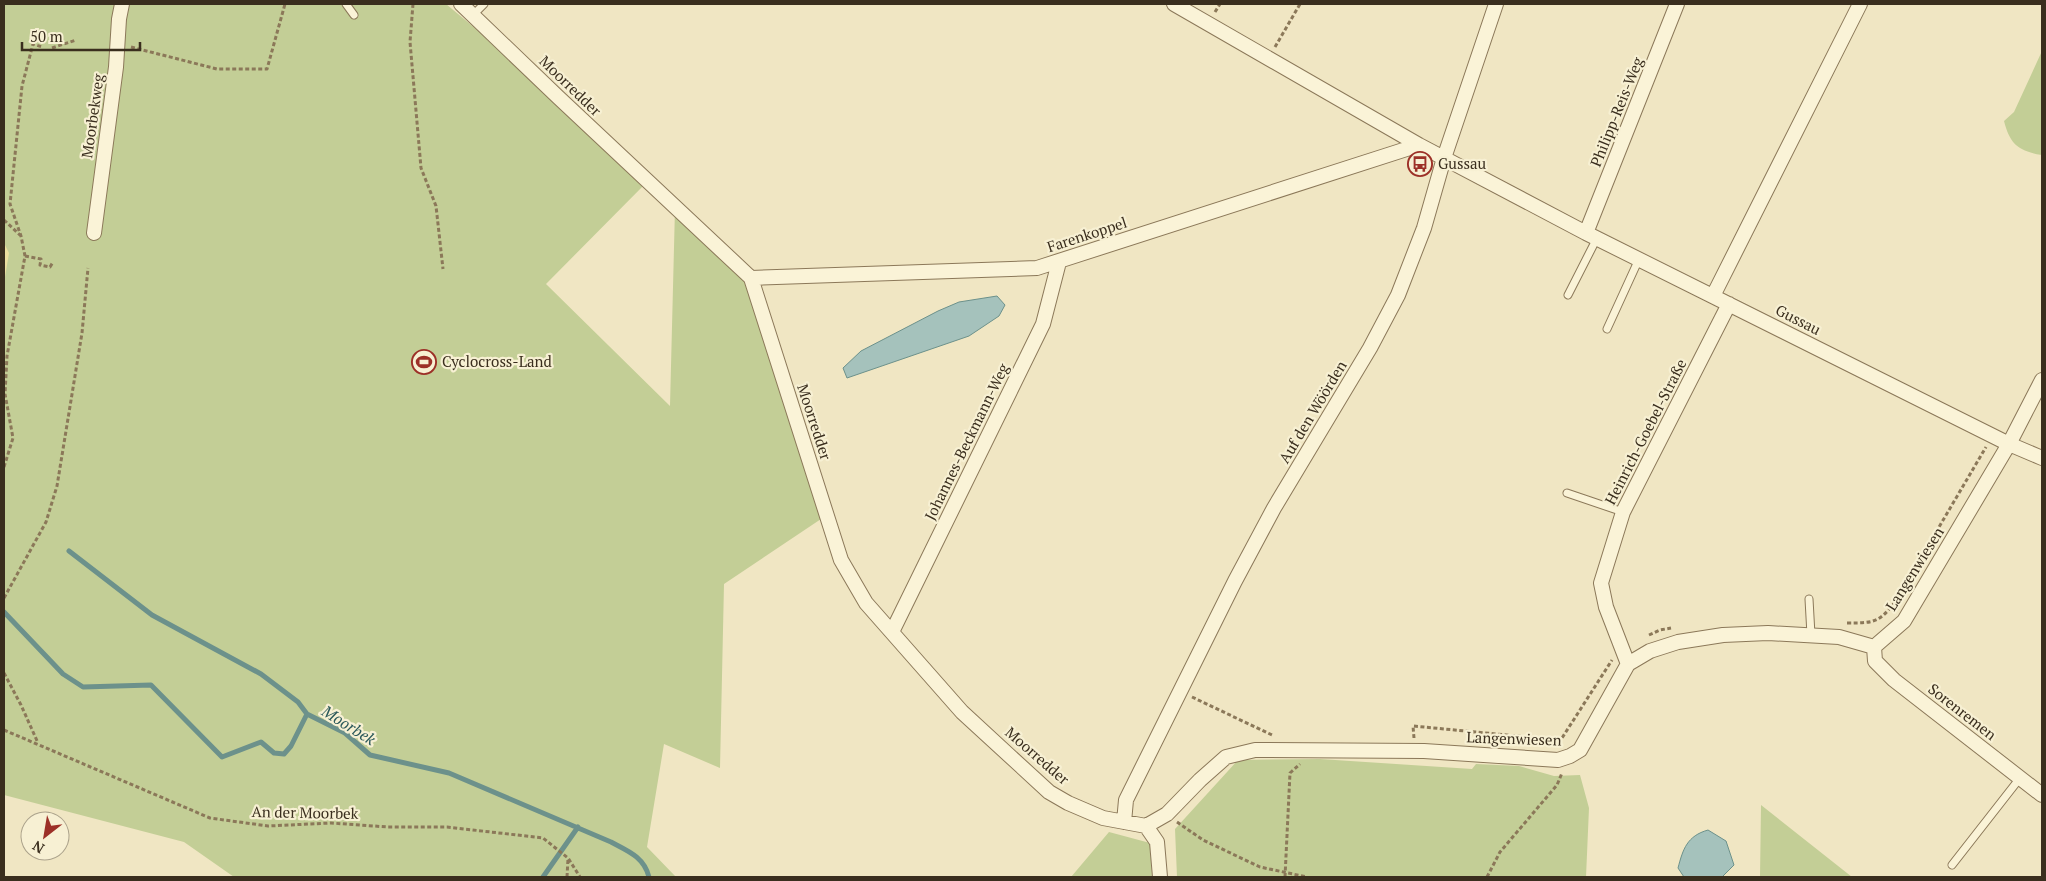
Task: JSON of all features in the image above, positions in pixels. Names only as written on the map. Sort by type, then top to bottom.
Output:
[{"type":"street","name":"Moorbekweg","points":[[94,233],[122,4]]},
{"type":"street","name":"Moorredder","points":[[461,4],[558,98],[751,278],[841,560],[866,603],[962,712],[1049,792],[1068,803],[1103,818],[1146,826]]},
{"type":"street","name":"Gussau","points":[[1174,4],[1419,146],[1592,236],[1992,436],[2042,458]]},
{"type":"street","name":"Auf den Wöörden","points":[[1124,822],[1126,800],[1179,691],[1274,508],[1370,348],[1398,296],[1424,228],[1444,158],[1496,4]]},
{"type":"street","name":"Philipp-Reis-Weg","points":[[1592,236],[1677,4]]},
{"type":"street","points":[[1713,296],[1860,4]]},
{"type":"street","name":"Farenkoppel","points":[[751,278],[1037,268],[1419,146]]},
{"type":"street","name":"Johannes-Beckmann-Weg","points":[[892,632],[1043,324],[1059,262]]},
{"type":"street","name":"Heinrich-Goebel-Straße","points":[[1628,664],[1606,607],[1601,583],[1623,512],[1730,304]]},
{"type":"street","name":"Langenwiesen","points":[[1874,646],[1904,621],[2009,444],[2042,380]]},
{"type":"street","points":[[1628,664],[1650,651],[1678,642],[1732,635],[1768,633],[1839,637],[1874,646]]},
{"type":"street","name":"Sorenremen","points":[[1874,646],[1875,661],[1894,680],[2042,795]]},
{"type":"street","name":"Langenwiesen","points":[[1146,826],[1167,814],[1200,780],[1226,757],[1255,750],[1424,752],[1558,760],[1570,756],[1580,750],[1628,664]]},
{"type":"street","points":[[1146,826],[1157,842],[1160,877]]},
{"type":"lane","points":[[346,4],[354,15]]},
{"type":"lane","points":[[473,14],[484,4]]},
{"type":"lane","points":[[1568,295],[1592,236]]},
{"type":"lane","points":[[1607,330],[1639,259]]},
{"type":"lane","points":[[1567,493],[1623,512]]},
{"type":"lane","points":[[1809,599],[1811,635]]},
{"type":"lane","points":[[1952,865],[2020,778]]},
{"type":"path","points":[[118,44],[217,69],[266,69],[285,4]]},
{"type":"path","points":[[413,4],[410,42],[421,168],[436,206],[443,269]]},
{"type":"path","points":[[1268,58],[1300,4]]},
{"type":"path","points":[[52,48],[76,40]]},
{"type":"path","points":[[4,467],[13,438],[5,394],[7,356],[25,256],[21,236],[10,204],[15,146],[22,86],[33,44],[42,47]]},
{"type":"path","points":[[4,220],[21,236]]},
{"type":"path","points":[[25,256],[41,259],[40,265],[50,267],[53,262]]},
{"type":"path","points":[[4,598],[46,522],[57,486],[82,333],[88,268]]},
{"type":"path","points":[[1859,623],[1875,621],[1886,613],[1895,602],[1992,436]]},
{"type":"path","points":[[4,673],[38,744]]},
{"type":"path","points":[[1179,691],[1277,738]]},
{"type":"path","name":"An der Moorbek","points":[[4,730],[210,818],[268,826],[331,823],[388,827],[447,827],[543,838],[568,858]]},
{"type":"path","points":[[1285,877],[1290,773],[1318,750]]},
{"type":"path","points":[[1487,877],[1500,852],[1557,785],[1570,756]]},
{"type":"path","points":[[1167,814],[1203,840],[1260,867],[1307,877]]},
{"type":"path","points":[[567,877],[568,858]]},
{"type":"path","points":[[568,858],[580,877]]},
{"type":"green space","points":[[4,4],[446,4],[558,97],[647,182],[546,284],[670,406],[675,208],[751,278],[827,515],[724,584],[720,768],[664,744],[647,847],[676,877],[234,877],[184,842],[4,795]]},
{"type":"green space","points":[[2042,51],[2042,155],[2021,149],[2016,145],[2006,129],[2004,121],[2014,112]]},
{"type":"green space","points":[[1320,759],[1472,769],[1476,764],[1519,766],[1554,776],[1580,775],[1589,808],[1586,877],[1177,877],[1175,829],[1238,760]]},
{"type":"green space","points":[[1761,805],[1852,877],[1760,877]]},
{"type":"green space","points":[[1109,832],[1150,843],[1152,877],[1071,877]]},
{"type":"sand","points":[[4,243],[9,253],[4,283]]},
{"type":"water","points":[[997,296],[1005,305],[999,316],[969,336],[847,378],[843,368],[861,351],[959,302]]},
{"type":"water","points":[[1708,830],[1726,841],[1734,865],[1722,877],[1684,877],[1678,868],[1684,849],[1695,836]]},
{"type":"waterway","points":[[69,551],[152,615],[261,674],[298,702],[307,714]]},
{"type":"waterway","name":"Moorbek","points":[[4,612],[63,674],[83,687],[151,685],[222,757],[261,742],[274,753],[284,754],[291,746],[307,714],[345,733],[370,755],[449,773],[611,842],[634,855],[643,864],[649,877]]},
{"type":"waterway","points":[[543,877],[578,827]]},
{"type":"place","name":"Gussau","points":[[1420,164]]},
{"type":"place","name":"Cyclocross-Land","points":[[424,362]]}]
